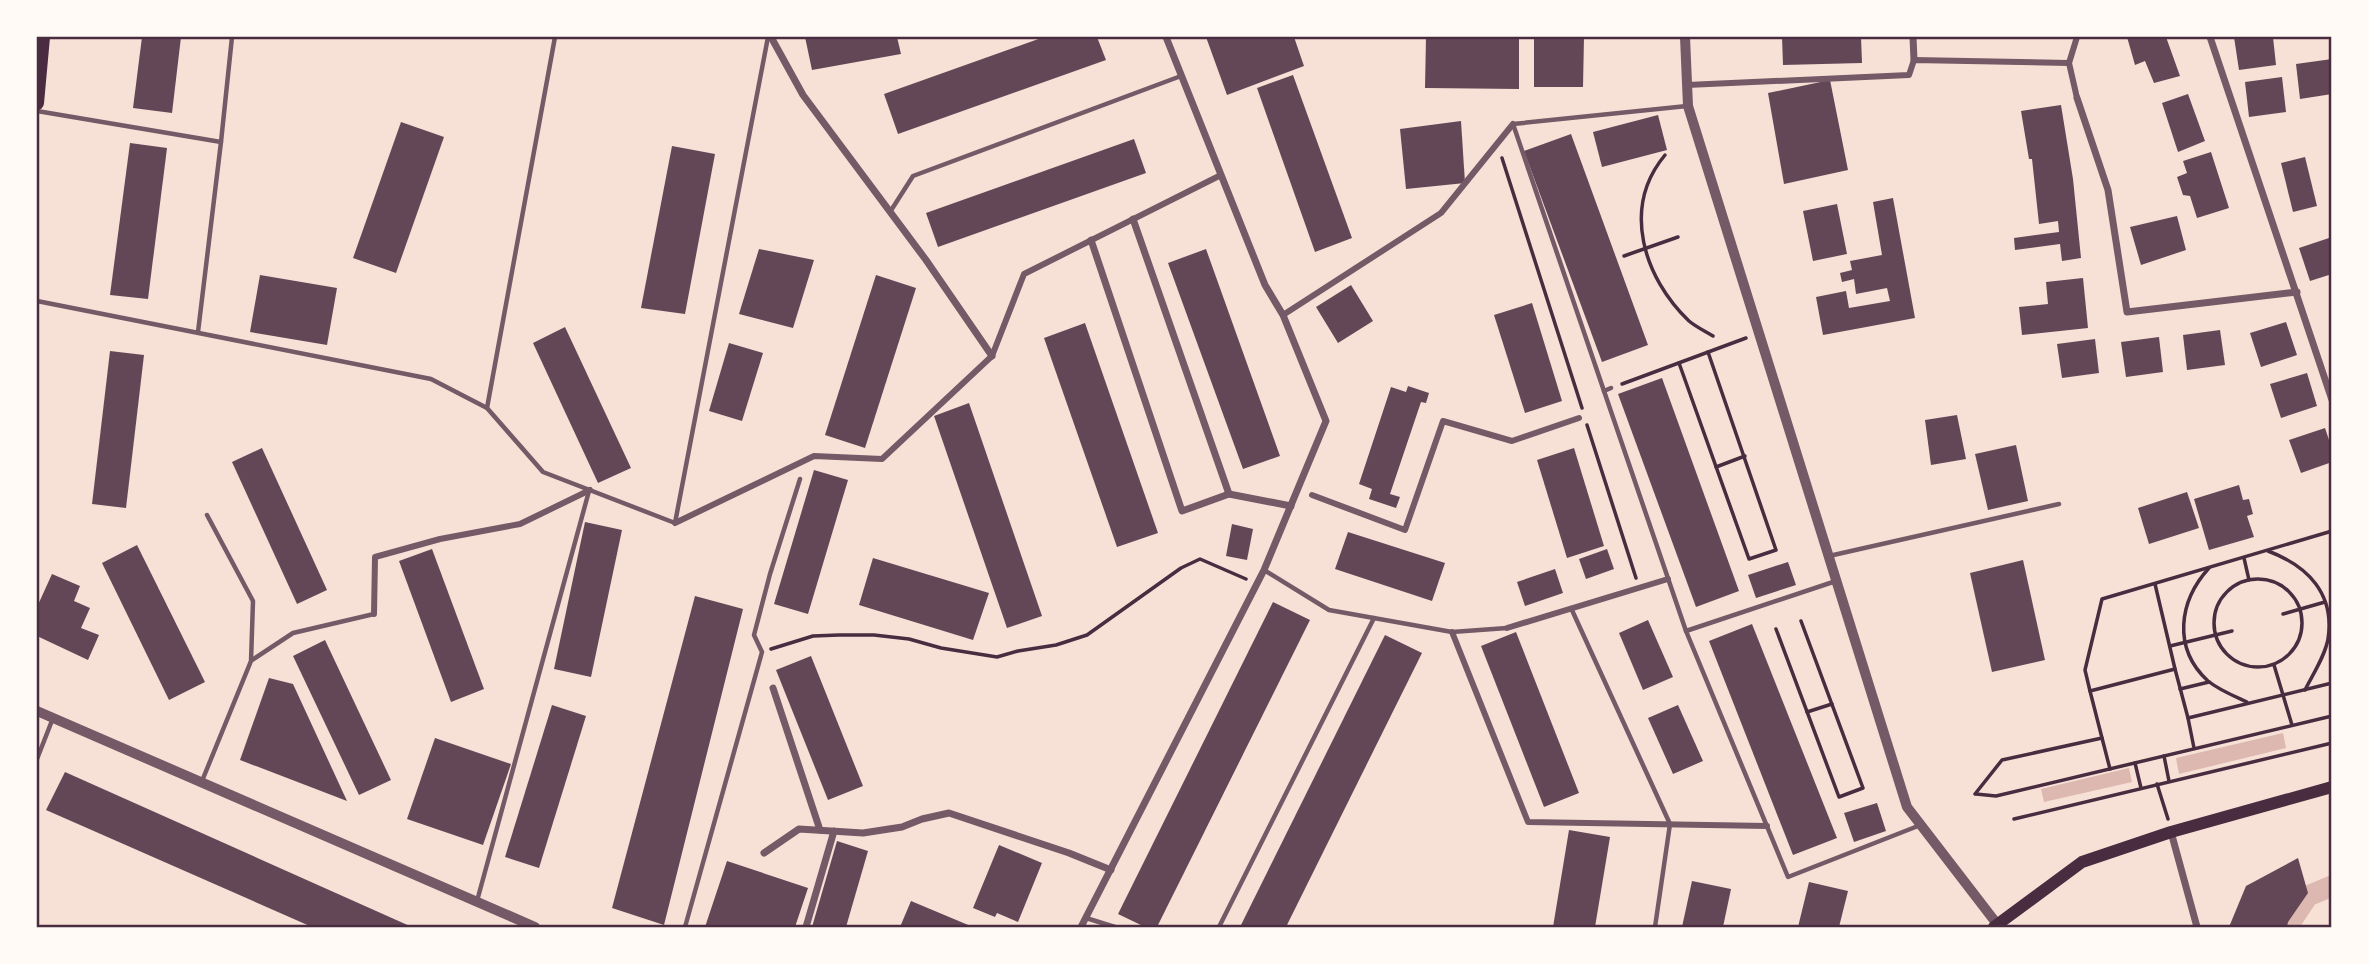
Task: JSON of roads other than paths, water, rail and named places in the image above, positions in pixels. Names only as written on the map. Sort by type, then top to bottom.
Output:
[{"type":"main road","points":[[37,103],[43,37]]},
{"type":"main road","points":[[1995,926],[2082,862],[2171,832],[2332,787]]},
{"type":"street","points":[[770,37],[803,95],[992,356]]},
{"type":"street","points":[[1081,927],[1264,570],[1326,421],[1283,315],[1265,285],[1166,37]]},
{"type":"street","points":[[1685,37],[1688,106],[1907,807],[1995,926]]},
{"type":"street","points":[[1688,85],[1909,75],[1914,60],[1913,37]]},
{"type":"street","points":[[2077,37],[2070,64],[2077,98],[2108,190],[2127,312],[2297,292]]},
{"type":"street","points":[[2210,37],[2332,400]]},
{"type":"street","points":[[1914,60],[2070,64]]},
{"type":"street","points":[[1283,315],[1441,212],[1513,124]]},
{"type":"street","points":[[675,523],[814,456],[882,459],[992,356],[1024,274],[1221,175]]},
{"type":"street","points":[[1133,219],[1229,494]]},
{"type":"street","points":[[1091,240],[1182,511],[1229,494],[1291,506]]},
{"type":"street","points":[[1312,495],[1405,530],[1443,422],[1512,441],[1579,418]]},
{"type":"street","points":[[374,614],[375,557],[440,540],[520,524],[590,490]]},
{"type":"street","points":[[1507,628],[1668,579]]},
{"type":"street","points":[[1452,632],[1528,822],[1767,826]]},
{"type":"street","points":[[773,688],[820,830]]},
{"type":"street","points":[[37,710],[535,927]]},
{"type":"street","points":[[764,853],[799,829],[863,833],[902,827],[949,813],[1111,870]]},
{"type":"street","points":[[806,927],[834,831]]},
{"type":"street","points":[[2171,832],[2197,927]]},
{"type":"lane","points":[[198,332],[232,37]]},
{"type":"lane","points":[[487,408],[555,37]]},
{"type":"lane","points":[[37,301],[432,379],[487,408],[543,472],[675,523],[770,37]]},
{"type":"lane","points":[[890,212],[913,176],[1181,75]]},
{"type":"lane","points":[[1688,106],[1513,124],[1686,631],[1788,877],[1921,825]]},
{"type":"lane","points":[[37,111],[222,142]]},
{"type":"lane","points":[[1604,391],[1611,388]]},
{"type":"lane","points":[[685,927],[762,652],[754,635],[769,574],[800,479]]},
{"type":"lane","points":[[477,902],[590,490]]},
{"type":"lane","points":[[1829,556],[2059,504]]},
{"type":"lane","points":[[202,782],[251,661],[253,601],[207,515]]},
{"type":"lane","points":[[1264,570],[1329,610],[1452,632],[1507,628]]},
{"type":"lane","points":[[1686,631],[1836,581]]},
{"type":"lane","points":[[1571,608],[1670,824],[1655,927]]},
{"type":"lane","points":[[251,661],[293,633],[374,614]]},
{"type":"lane","points":[[1219,927],[1374,618]]},
{"type":"lane","points":[[37,759],[53,717]]},
{"type":"lane","points":[[1086,918],[1115,927]]},
{"type":"waterway","points":[[2289,927],[2308,896],[2332,886]]}]
